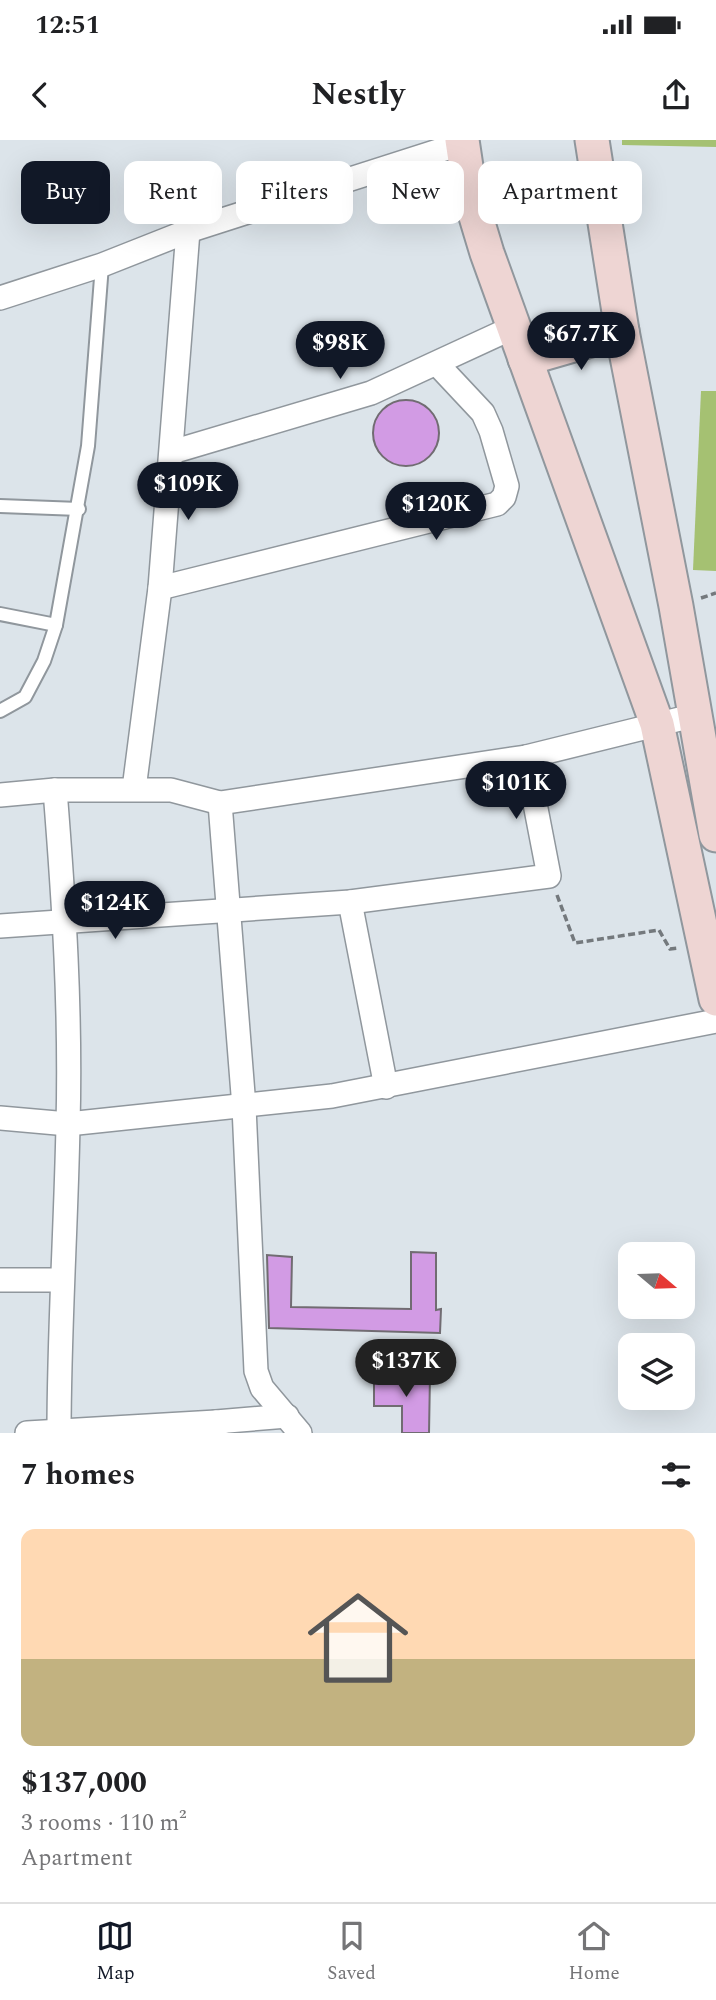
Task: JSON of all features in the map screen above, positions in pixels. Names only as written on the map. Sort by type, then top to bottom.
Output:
[{"type":"street","points":[[592,140],[622,331],[716,835]]},
{"type":"street","points":[[0,299],[102,265],[188,232],[463,142],[471,200],[525,359],[657,724],[716,999]]},
{"type":"street","points":[[134,789],[160,588],[188,232]]},
{"type":"street","points":[[172,452],[337,405],[438,365],[514,327]]},
{"type":"street","points":[[525,359],[622,331]]},
{"type":"street","points":[[160,588],[497,504],[504,497],[507,486],[491,430],[483,413],[438,365]]},
{"type":"street","points":[[0,795],[55,790],[171,790],[220,803],[526,757],[695,715]]},
{"type":"street","points":[[0,926],[351,902],[549,876],[526,757]]},
{"type":"street","points":[[55,790],[66,922],[68,1124],[61,1279],[59,1432]]},
{"type":"street","points":[[220,803],[244,1107],[256,1371],[262,1388],[293,1425]]},
{"type":"street","points":[[351,902],[386,1087]]},
{"type":"street","points":[[0,1118],[68,1124],[244,1107],[386,1087],[716,1021]]},
{"type":"street","points":[[0,1280],[61,1279]]},
{"type":"street","points":[[27,1433],[293,1425]]},
{"type":"lane","points":[[0,711],[25,697],[44,661],[56,625],[79,509],[88,446],[102,265]]},
{"type":"lane","points":[[0,506],[79,509]]},
{"type":"lane","points":[[0,614],[56,625]]},
{"type":"path","points":[[549,876],[575,943],[659,930],[670,949],[705,946]]},
{"type":"green space","points":[[622,140],[716,140],[716,147],[622,145]]},
{"type":"green space","points":[[701,391],[716,391],[716,571],[693,570]]},
{"type":"building","points":[[399,400],[413,400],[425,405],[434,414],[439,433],[437,446],[430,457],[413,466],[399,466],[387,461],[378,452],[373,440],[373,426],[378,414],[387,405]]},
{"type":"building","points":[[411,1252],[436,1253],[436,1310],[441,1309],[440,1333],[269,1328],[267,1255],[292,1257],[291,1307],[411,1309]]},
{"type":"building","points":[[374,1374],[430,1375],[429,1433],[402,1433],[402,1406],[374,1406]]}]
